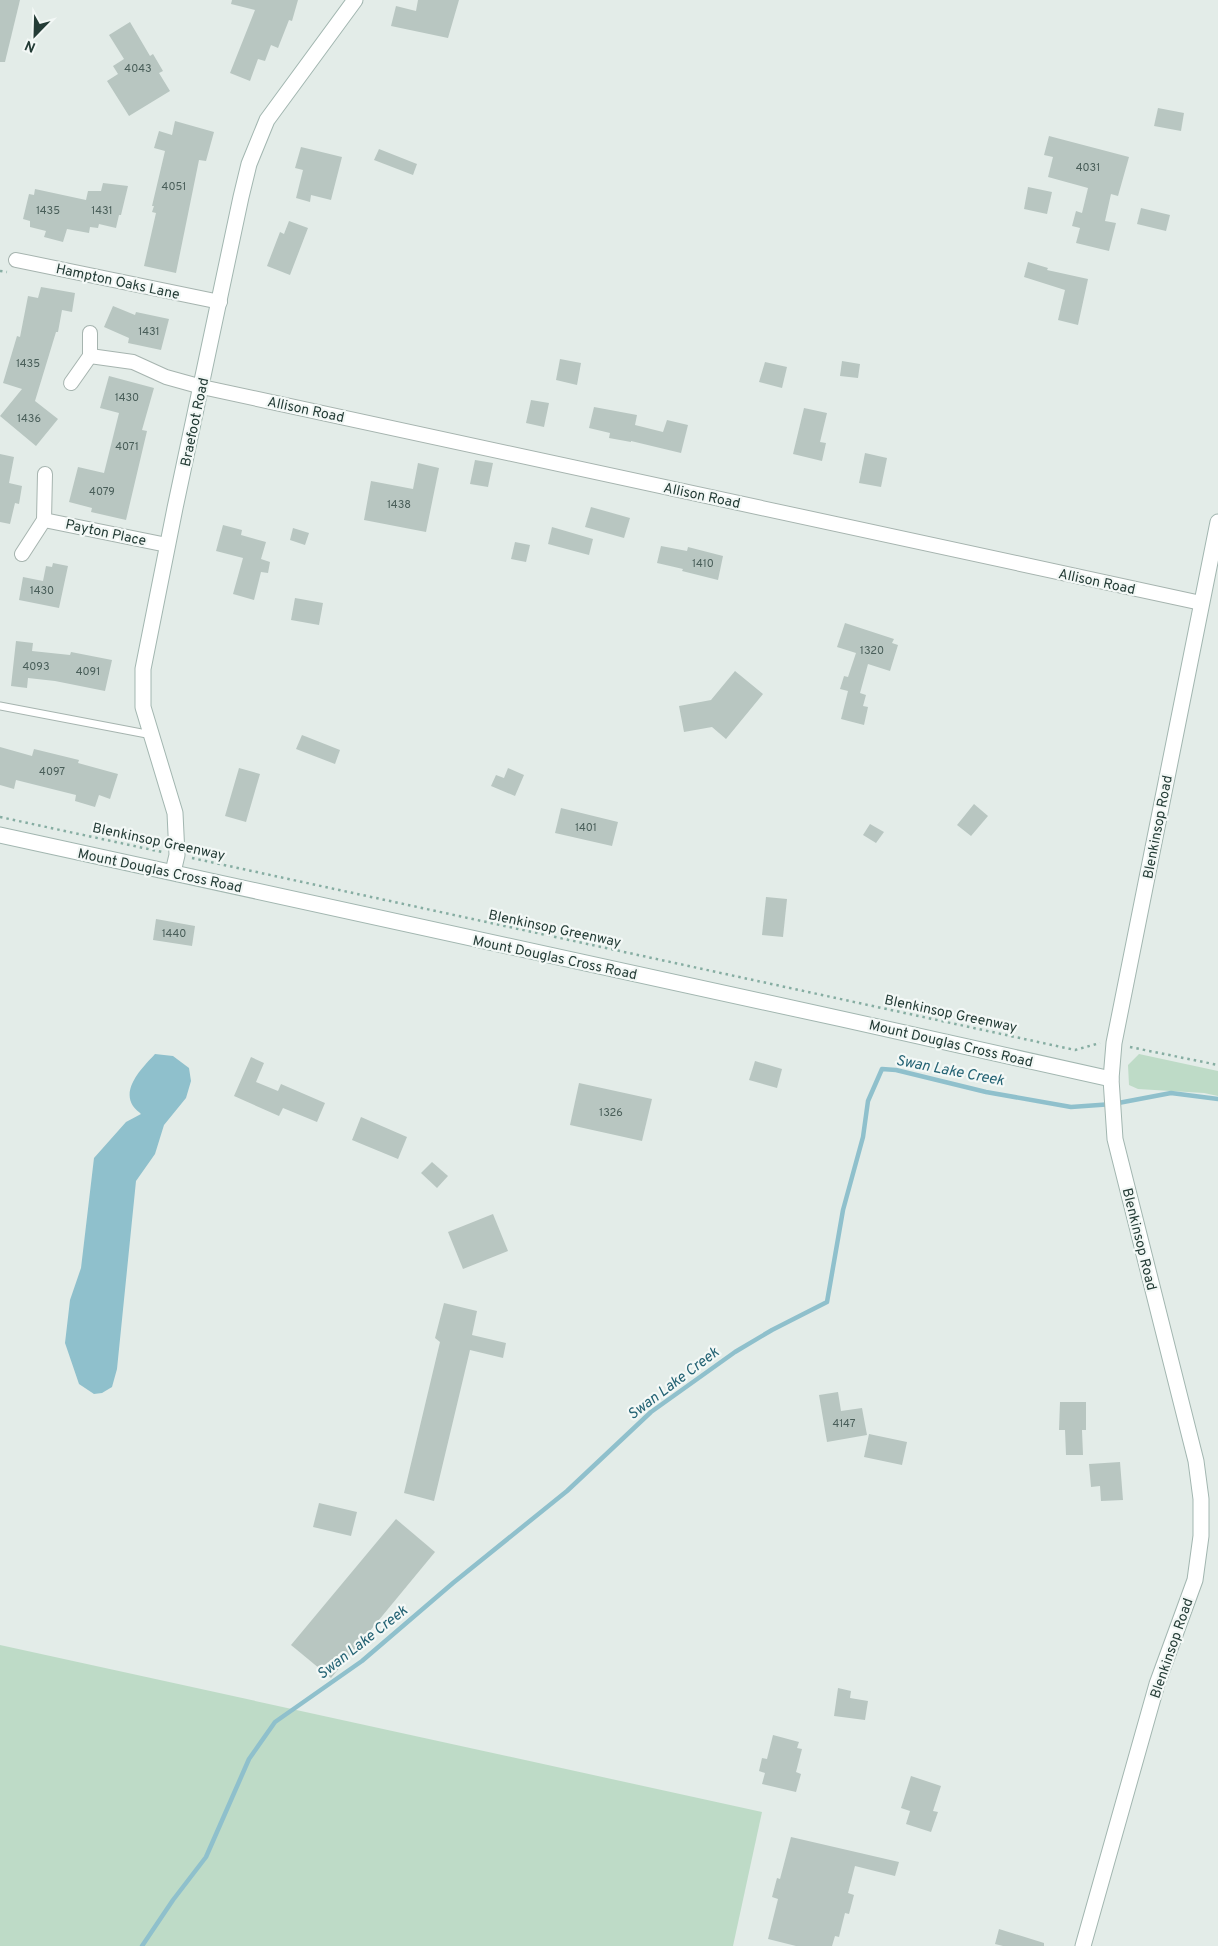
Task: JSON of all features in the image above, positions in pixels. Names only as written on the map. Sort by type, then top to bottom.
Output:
[{"type":"street","name":"Braefoot Road","points":[[173,872],[176,855],[175,813],[144,707],[143,669],[168,545],[249,164],[260,136],[273,113],[356,0]]},
{"type":"street","name":"Hampton Oaks Lane","points":[[16,260],[220,302]]},
{"type":"street","points":[[71,383],[90,356],[90,333]]},
{"type":"street","name":"Allison Road","points":[[90,356],[133,362],[173,379],[202,387],[1201,603]]},
{"type":"street","points":[[22,554],[44,520],[45,474]]},
{"type":"street","name":"Payton Place","points":[[44,520],[168,545]]},
{"type":"street","name":"Blenkinsop Road","points":[[1083,1946],[1157,1684],[1195,1580],[1201,1536],[1202,1499],[1196,1461],[1115,1139],[1111,1079],[1114,1043],[1218,522]]},
{"type":"street","name":"Mount Douglas Cross Road","points":[[0,835],[1111,1079]]},
{"type":"lane","points":[[0,706],[152,735]]},
{"type":"path","name":"Blenkinsop Greenway","points":[[0,818],[1075,1050],[1105,1042]]},
{"type":"path","points":[[1130,1047],[1218,1065]]},
{"type":"green space","points":[[1139,1054],[1218,1071],[1218,1096],[1204,1093],[1138,1089],[1129,1085],[1128,1065]]},
{"type":"green space","points":[[0,1645],[762,1812],[733,1946],[0,1946]]},
{"type":"water","points":[[155,1054],[173,1056],[189,1068],[191,1081],[186,1098],[164,1125],[155,1154],[136,1181],[117,1369],[112,1387],[102,1393],[94,1394],[79,1384],[65,1343],[70,1300],[81,1268],[94,1158],[126,1122],[141,1114],[133,1106],[130,1092],[135,1078]]},
{"type":"building","points":[[0,0],[20,0],[5,62],[0,62]]},
{"type":"building","points":[[232,0],[298,0],[292,21],[289,20],[278,48],[271,45],[265,61],[258,59],[250,81],[230,73],[255,10],[231,4]]},
{"type":"building","points":[[418,0],[459,0],[448,38],[391,26],[396,6],[416,11]]},
{"type":"building","points":[[130,22],[150,56],[153,54],[163,71],[159,73],[170,91],[129,116],[107,81],[118,74],[113,66],[124,59],[109,35]]},
{"type":"building","points":[[1158,108],[1184,113],[1181,131],[1154,126]]},
{"type":"building","points":[[175,121],[214,132],[206,161],[199,160],[176,273],[144,266],[156,213],[152,212],[154,206],[152,206],[165,151],[154,148],[159,131],[172,135]]},
{"type":"building","points":[[1049,136],[1129,157],[1118,196],[1111,194],[1105,221],[1116,223],[1109,251],[1076,243],[1080,228],[1072,226],[1076,211],[1082,213],[1088,188],[1048,177],[1053,157],[1044,155]]},
{"type":"building","points":[[301,147],[342,157],[331,200],[311,195],[310,202],[296,198],[303,170],[295,168]]},
{"type":"building","points":[[379,149],[417,164],[413,175],[374,160]]},
{"type":"building","points":[[103,183],[128,186],[116,228],[99,224],[98,228],[90,227],[89,233],[67,229],[63,242],[44,237],[46,231],[30,227],[30,221],[23,219],[29,194],[34,195],[35,189],[86,200],[88,191],[101,191]]},
{"type":"building","points":[[1028,187],[1052,192],[1047,214],[1024,209]]},
{"type":"building","points":[[1141,208],[1170,215],[1166,231],[1137,224]]},
{"type":"building","points":[[289,221],[308,228],[290,275],[267,266],[280,232],[284,234]]},
{"type":"building","points":[[1028,262],[1048,268],[1047,270],[1088,279],[1078,325],[1058,320],[1065,290],[1024,277]]},
{"type":"building","points":[[41,287],[75,293],[72,312],[62,310],[58,332],[56,332],[35,401],[58,419],[36,446],[0,416],[22,389],[3,383],[17,336],[20,337],[28,296],[38,298]]},
{"type":"building","points":[[113,306],[135,315],[136,312],[169,319],[161,350],[128,343],[129,338],[104,327]]},
{"type":"building","points":[[560,359],[581,363],[577,385],[556,380]]},
{"type":"building","points":[[842,361],[860,364],[858,378],[840,376]]},
{"type":"building","points":[[765,362],[787,367],[782,388],[759,382]]},
{"type":"building","points":[[109,376],[154,388],[142,430],[147,431],[126,520],[91,512],[92,508],[69,502],[78,467],[104,473],[119,413],[100,408]]},
{"type":"building","points":[[531,400],[549,403],[544,427],[526,423]]},
{"type":"building","points":[[594,407],[637,415],[635,425],[663,432],[667,420],[688,425],[681,453],[631,441],[609,438],[610,433],[589,428]]},
{"type":"building","points":[[804,408],[827,413],[820,442],[826,443],[822,461],[793,454]]},
{"type":"building","points":[[865,453],[887,458],[881,487],[859,483]]},
{"type":"building","points":[[0,454],[14,457],[9,483],[22,486],[19,504],[15,503],[10,524],[0,522]]},
{"type":"building","points":[[475,460],[493,463],[488,487],[470,484]]},
{"type":"building","points":[[418,463],[439,468],[426,532],[364,520],[371,481],[413,489]]},
{"type":"building","points":[[591,507],[630,518],[624,538],[585,527]]},
{"type":"building","points":[[223,525],[242,530],[241,535],[266,542],[261,559],[270,562],[268,573],[261,572],[254,600],[233,594],[243,558],[216,551]]},
{"type":"building","points":[[552,527],[593,539],[589,555],[548,544]]},
{"type":"building","points":[[293,528],[309,533],[305,545],[290,540]]},
{"type":"building","points":[[515,542],[530,545],[526,562],[511,559]]},
{"type":"building","points":[[661,546],[687,551],[688,547],[723,556],[718,580],[657,563]]},
{"type":"building","points":[[53,563],[68,566],[59,608],[19,600],[23,577],[43,581],[46,566],[52,567]]},
{"type":"building","points":[[295,598],[323,603],[319,625],[291,620]]},
{"type":"building","points":[[845,623],[894,639],[892,643],[898,645],[890,671],[868,664],[860,693],[866,695],[863,706],[868,707],[864,725],[841,719],[848,691],[840,689],[844,676],[848,677],[856,653],[837,647]]},
{"type":"building","points":[[16,641],[33,643],[32,651],[70,655],[71,652],[112,660],[105,691],[55,681],[28,678],[27,688],[11,686]]},
{"type":"building","points":[[735,671],[763,694],[726,739],[712,727],[684,732],[679,706],[711,700]]},
{"type":"building","points":[[302,735],[340,750],[335,764],[296,749]]},
{"type":"building","points":[[0,747],[32,756],[34,749],[79,760],[78,763],[118,774],[110,799],[99,795],[95,807],[75,801],[76,795],[16,780],[14,789],[0,785]]},
{"type":"building","points":[[239,768],[260,774],[246,822],[225,816]]},
{"type":"building","points":[[508,768],[524,775],[515,796],[491,786],[496,775],[504,778]]},
{"type":"building","points":[[974,804],[988,816],[971,836],[957,825]]},
{"type":"building","points":[[561,808],[618,822],[612,846],[555,833]]},
{"type":"building","points":[[870,824],[884,832],[876,843],[863,835]]},
{"type":"building","points":[[766,897],[787,899],[783,937],[762,935]]},
{"type":"building","points":[[156,919],[195,926],[192,946],[153,940]]},
{"type":"building","points":[[251,1057],[264,1063],[256,1082],[278,1091],[281,1084],[325,1103],[317,1122],[283,1108],[279,1116],[234,1096]]},
{"type":"building","points":[[755,1061],[782,1069],[777,1088],[749,1080]]},
{"type":"building","points":[[579,1083],[652,1099],[642,1141],[570,1125]]},
{"type":"building","points":[[361,1117],[407,1137],[398,1159],[352,1140]]},
{"type":"building","points":[[432,1162],[448,1176],[437,1188],[421,1173]]},
{"type":"building","points":[[493,1214],[508,1251],[463,1269],[448,1232]]},
{"type":"building","points":[[444,1303],[477,1311],[472,1335],[506,1343],[503,1358],[470,1350],[434,1501],[404,1493],[440,1342],[435,1338]]},
{"type":"building","points":[[838,1392],[841,1411],[862,1408],[867,1435],[827,1442],[819,1395]]},
{"type":"building","points":[[1060,1402],[1086,1402],[1086,1430],[1082,1430],[1083,1455],[1066,1455],[1065,1430],[1059,1430]]},
{"type":"building","points":[[869,1434],[907,1442],[902,1465],[864,1457]]},
{"type":"building","points":[[1120,1462],[1123,1500],[1101,1501],[1100,1486],[1091,1487],[1089,1464]]},
{"type":"building","points":[[319,1503],[357,1512],[351,1536],[313,1527]]},
{"type":"building","points":[[396,1519],[435,1552],[331,1678],[291,1645]]},
{"type":"building","points":[[838,1688],[851,1691],[850,1698],[868,1701],[865,1720],[834,1716]]},
{"type":"building","points":[[773,1735],[799,1742],[797,1748],[802,1749],[796,1772],[801,1774],[796,1792],[762,1784],[765,1773],[759,1771],[762,1758],[767,1759]]},
{"type":"building","points":[[911,1776],[941,1786],[933,1811],[938,1812],[931,1832],[906,1824],[910,1811],[901,1808]]},
{"type":"building","points":[[791,1837],[899,1862],[895,1876],[855,1866],[848,1893],[854,1895],[849,1914],[845,1913],[839,1937],[835,1936],[832,1946],[796,1946],[768,1939],[778,1899],[772,1897],[777,1878],[780,1879]]},
{"type":"building","points":[[999,1929],[1044,1943],[1044,1946],[1003,1946],[995,1944]]},
{"type":"waterway","name":"Swan Lake Creek","points":[[142,1946],[173,1900],[206,1857],[249,1759],[275,1722],[362,1661],[453,1583],[567,1491],[651,1412],[735,1352],[772,1330],[827,1302],[843,1210],[863,1137],[868,1101],[882,1069],[896,1070],[986,1092],[1071,1107],[1113,1104],[1171,1093],[1218,1099]]}]
